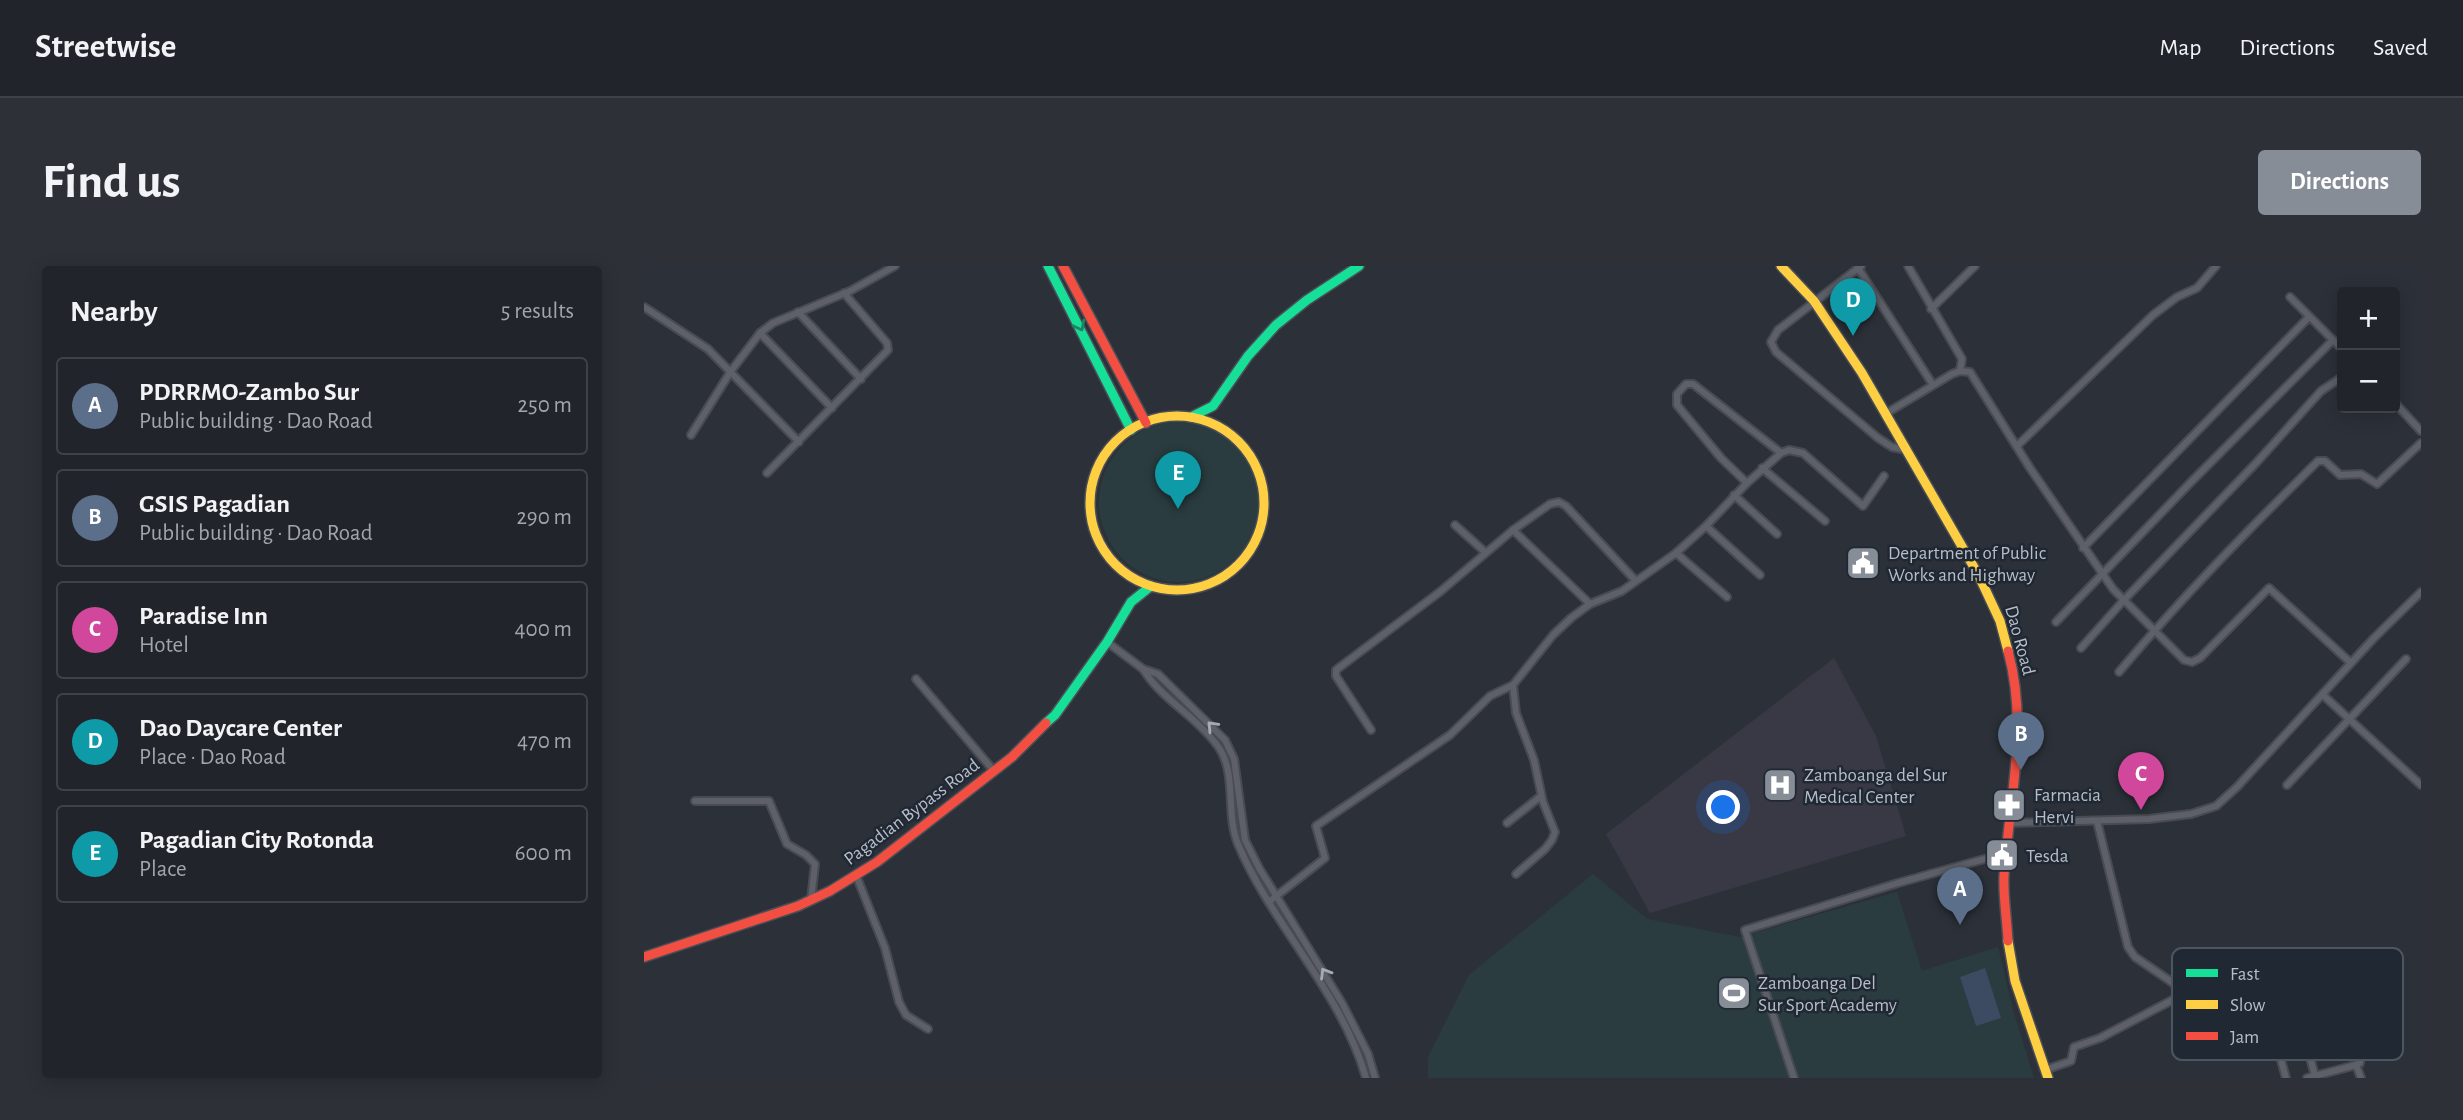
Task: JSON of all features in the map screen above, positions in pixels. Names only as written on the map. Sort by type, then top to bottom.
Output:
[{"type":"main road","points":[[1048,266],[1131,430]]},
{"type":"main road","points":[[1063,266],[1146,423]]},
{"type":"main road","points":[[1189,418],[1208,411],[1219,401],[1237,371],[1264,336],[1311,295],[1359,266]]},
{"type":"main road","name":"Dao Road","points":[[1781,266],[1814,301],[1885,414],[1979,576],[2000,621],[2014,672],[2017,714],[2016,781],[2006,853],[2005,902],[2009,950],[2018,992],[2047,1074]]},
{"type":"main road","points":[[1219,401],[1217,415],[1222,429]]},
{"type":"main road","points":[[1167,417],[1189,418],[1222,429],[1240,443],[1258,472],[1264,505],[1257,538],[1245,558],[1218,580],[1185,590],[1151,586],[1116,565],[1098,540],[1090,510],[1091,494],[1100,464],[1108,451],[1131,430],[1146,423],[1167,417]]},
{"type":"main road","points":[[1129,575],[1133,585],[1131,602]]},
{"type":"main road","name":"Pagadian Bypass Road","points":[[644,957],[769,917],[811,900],[877,862],[1012,757],[1055,715],[1107,642],[1131,602],[1151,586]]},
{"type":"street","points":[[691,435],[731,371],[760,332],[773,323],[844,293],[895,266]]},
{"type":"street","points":[[1908,266],[1962,359],[1960,371]]},
{"type":"street","points":[[1931,309],[1975,266]]},
{"type":"street","points":[[2017,446],[2153,315],[2177,297],[2197,288],[2216,266]]},
{"type":"street","points":[[1906,450],[1892,447],[1878,438],[1773,347],[1771,342],[1778,330],[1860,267],[1933,385]]},
{"type":"street","points":[[768,473],[886,353],[889,346],[844,293]]},
{"type":"street","points":[[2290,298],[2337,344]]},
{"type":"street","points":[[644,307],[692,336],[731,371],[799,442]]},
{"type":"street","points":[[798,312],[861,379]]},
{"type":"street","points":[[2082,548],[2309,317]]},
{"type":"street","points":[[760,332],[832,408]]},
{"type":"street","points":[[2056,622],[2333,340]]},
{"type":"street","points":[[1885,414],[1933,385],[1965,370],[1972,374],[2082,548],[2123,601],[2185,660],[2192,662],[2200,658],[2269,588],[2351,663]]},
{"type":"street","points":[[2081,648],[2258,462],[2320,391],[2337,380]]},
{"type":"street","points":[[1747,482],[1721,458],[1677,405],[1676,394],[1686,384],[1693,384],[1781,453]]},
{"type":"street","points":[[2400,409],[2421,432]]},
{"type":"street","points":[[2119,672],[2153,631],[2318,461],[2325,461],[2340,475],[2361,474],[2377,484],[2421,443]]},
{"type":"street","points":[[1274,899],[1325,858],[1316,826],[1450,735],[1490,696],[1513,685],[1553,635],[1590,604],[1618,593],[1676,552],[1706,526],[1747,482],[1781,453],[1789,450],[1803,453],[1863,506],[1884,476]]},
{"type":"street","points":[[1762,468],[1825,521]]},
{"type":"street","points":[[1734,495],[1777,534]]},
{"type":"street","points":[[1371,730],[1336,676],[1336,670],[1441,591],[1513,530],[1550,504],[1559,502],[1635,580]]},
{"type":"street","points":[[1455,525],[1485,552]]},
{"type":"street","points":[[1706,526],[1760,575]]},
{"type":"street","points":[[1513,530],[1590,604]]},
{"type":"street","points":[[1676,552],[1727,597]]},
{"type":"street","points":[[2009,823],[2181,816],[2216,806],[2226,800],[2391,620],[2421,592]]},
{"type":"street","points":[[1107,642],[1143,669],[1158,674],[1226,740],[1234,759],[1245,840],[1274,899],[1335,1005],[1360,1055],[1366,1078]]},
{"type":"street","points":[[2287,785],[2406,659]]},
{"type":"street","points":[[1143,669],[1150,681],[1206,732],[1223,755],[1237,842],[1342,1003],[1368,1054],[1375,1078]]},
{"type":"street","points":[[916,679],[994,771]]},
{"type":"street","points":[[1513,685],[1516,713],[1536,766],[1541,796],[1555,832],[1545,849],[1516,874]]},
{"type":"street","points":[[2323,695],[2421,785]]},
{"type":"street","points":[[1507,823],[1541,796]]},
{"type":"street","points":[[695,801],[769,801],[787,844],[815,864],[811,900]]},
{"type":"street","points":[[2097,821],[2128,947],[2135,957],[2172,982]]},
{"type":"street","points":[[1794,1078],[1745,930],[2006,853]]},
{"type":"street","points":[[856,875],[885,947],[899,1002],[906,1015],[929,1029]]},
{"type":"street","points":[[2047,1074],[2071,1061],[2074,1048],[2101,1038],[2172,1000]]},
{"type":"street","points":[[2281,1060],[2286,1078]]},
{"type":"street","points":[[2311,1077],[2326,1076],[2356,1065],[2360,1060]]},
{"type":"street","points":[[2356,1065],[2361,1078]]},
{"type":"shaded area","points":[[1179,422],[1210,428],[1236,445],[1253,471],[1259,502],[1253,533],[1236,559],[1210,576],[1179,582],[1148,576],[1122,559],[1105,533],[1099,502],[1105,471],[1122,445],[1148,428]]},
{"type":"shaded area","name":"Zamboanga del Sur Medical Center","points":[[1834,658],[1876,736],[1906,836],[1650,913],[1606,834]]},
{"type":"shaded area","name":"Zamboanga Del Sur Sport Academy","points":[[1593,874],[1647,919],[1740,937],[1897,892],[1922,971],[1998,947],[2013,1010],[2034,1078],[1428,1078],[1428,1057],[1469,975]]},
{"type":"water","points":[[1985,968],[2001,1018],[1976,1026],[1960,977]]},
{"type":"traffic: fast","points":[[1048,266],[1131,430]]},
{"type":"traffic: fast","points":[[1191,417],[1213,406],[1248,356],[1276,325],[1307,300],[1359,266]]},
{"type":"traffic: fast","points":[[1046,723],[1055,715],[1107,642],[1131,602],[1151,586]]},
{"type":"traffic: slow","points":[[1781,266],[1814,301],[1862,373],[1979,576],[2000,621],[2008,651]]},
{"type":"traffic: slow","points":[[1177,416],[1210,423],[1238,442],[1257,470],[1264,503],[1257,536],[1238,564],[1210,583],[1177,590],[1144,583],[1116,564],[1097,536],[1090,503],[1097,470],[1116,442],[1144,423],[1177,416]]},
{"type":"traffic: slow","points":[[2008,941],[2015,981],[2048,1078]]},
{"type":"traffic: jam","points":[[1063,266],[1146,423]]},
{"type":"traffic: jam","points":[[2008,651],[2017,708],[2016,764],[2004,876],[2008,941]]},
{"type":"traffic: jam","points":[[644,957],[798,906],[830,891],[877,862],[1012,757],[1046,723]]},
{"type":"place","name":"Dao Daycare Center","points":[[1853,336]]},
{"type":"place","name":"Pagadian City Rotonda","points":[[1178,509]]},
{"type":"place","name":"Department of Public Works and Highway","points":[[1863,563]]},
{"type":"place","name":"GSIS Pagadian","points":[[2021,770]]},
{"type":"place","name":"Zamboanga del Sur Medical Center","points":[[1780,785]]},
{"type":"place","name":"Farmacia Hervi","points":[[2009,805]]},
{"type":"place","name":"Paradise Inn","points":[[2141,810]]},
{"type":"place","name":"Tesda","points":[[2002,855]]},
{"type":"place","name":"PDRRMO-Zambo Sur","points":[[1960,925]]},
{"type":"place","name":"Zamboanga Del Sur Sport Academy","points":[[1734,993]]}]
